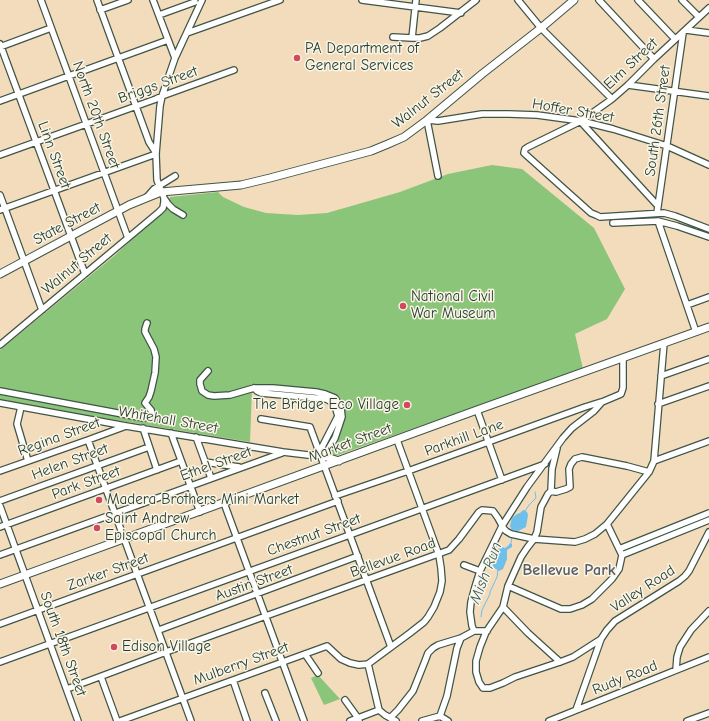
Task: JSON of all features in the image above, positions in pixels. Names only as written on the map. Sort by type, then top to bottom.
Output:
[{"type":"main road","name":"Walnut Street","points":[[161,192],[241,185],[371,151],[404,137],[574,0]]},
{"type":"main road","name":"State Street","points":[[0,274],[129,205],[161,192]]},
{"type":"main road","name":"Market Street","points":[[0,584],[477,410],[709,328]]},
{"type":"main road","points":[[320,455],[339,461]]},
{"type":"street","name":"North 20th Street","points":[[41,0],[128,238]]},
{"type":"street","points":[[97,0],[149,142],[156,154]]},
{"type":"street","points":[[100,10],[128,0]]},
{"type":"street","points":[[153,0],[175,58]]},
{"type":"street","points":[[184,216],[170,207],[161,192],[157,180],[156,154],[162,96],[175,58],[202,0]]},
{"type":"street","points":[[187,33],[267,2],[280,0]]},
{"type":"street","points":[[362,0],[461,13]]},
{"type":"street","points":[[412,38],[416,0]]},
{"type":"street","points":[[393,37],[420,38],[428,36],[461,13],[476,0]]},
{"type":"street","points":[[518,0],[541,28],[612,99]]},
{"type":"street","points":[[599,0],[654,59]]},
{"type":"street","points":[[638,0],[675,39]]},
{"type":"street","points":[[682,0],[699,17]]},
{"type":"street","points":[[159,16],[195,2]]},
{"type":"street","name":"Elm Street","points":[[658,213],[596,216],[524,153],[525,149],[528,147],[581,122],[612,99],[709,8]]},
{"type":"street","points":[[0,46],[51,28]]},
{"type":"street","points":[[684,31],[709,33]]},
{"type":"street","name":"South 26th Street","points":[[658,213],[666,146],[684,31]]},
{"type":"street","points":[[0,101],[168,40]]},
{"type":"street","name":"Linn Street","points":[[0,46],[85,274]]},
{"type":"street","name":"Briggs Street","points":[[0,155],[234,70]]},
{"type":"street","points":[[628,85],[709,96]]},
{"type":"street","name":"Hoffer Street","points":[[427,120],[438,121],[482,114],[509,114],[537,115],[581,122],[613,129],[666,146],[709,165]]},
{"type":"street","points":[[427,120],[438,176]]},
{"type":"street","points":[[581,122],[658,206]]},
{"type":"street","points":[[2,209],[156,154]]},
{"type":"street","name":"State Street","points":[[161,192],[175,176]]},
{"type":"street","name":"Walnut Street","points":[[0,345],[159,212],[163,208],[164,202],[161,192]]},
{"type":"street","points":[[0,195],[2,209],[24,261],[42,310]]},
{"type":"street","points":[[658,213],[675,216],[709,229]]},
{"type":"street","points":[[613,223],[658,220],[709,237]]},
{"type":"street","points":[[658,220],[696,332]]},
{"type":"street","points":[[687,305],[709,297]]},
{"type":"street","points":[[0,391],[144,418],[150,416],[152,414],[151,410],[145,403],[151,391],[155,373],[156,357],[154,349],[145,332],[147,323]]},
{"type":"street","name":"Bellevue Road","points":[[67,689],[449,550],[482,510],[492,511],[506,531],[511,534],[534,539],[575,542],[595,534],[607,524],[649,472],[654,461],[664,343]]},
{"type":"street","points":[[474,631],[471,619],[471,602],[480,570],[502,526],[527,487],[572,428],[594,411],[602,402],[621,394],[623,388],[623,359]]},
{"type":"street","points":[[661,376],[709,359]]},
{"type":"street","points":[[208,371],[200,380],[202,391],[208,395],[224,396],[254,388],[273,388],[311,391],[335,398],[341,408],[342,417],[335,438],[328,449],[320,455]]},
{"type":"street","points":[[658,404],[709,386]]},
{"type":"street","name":"Parkhill Lane","points":[[337,499],[489,441],[602,402]]},
{"type":"street","name":"Whitehall Street","points":[[0,403],[283,452],[320,455]]},
{"type":"street","points":[[20,407],[17,424],[28,461]]},
{"type":"street","points":[[477,410],[502,480]]},
{"type":"street","points":[[261,419],[310,426],[391,647]]},
{"type":"street","name":"Regina Street","points":[[0,471],[126,426]]},
{"type":"street","points":[[143,428],[157,470]]},
{"type":"street","points":[[171,433],[200,512]]},
{"type":"street","points":[[196,437],[211,478]]},
{"type":"street","points":[[88,440],[159,630],[191,721]]},
{"type":"street","points":[[396,721],[379,710],[368,664],[424,622],[434,608],[440,592],[442,581],[438,554],[397,440]]},
{"type":"street","points":[[654,461],[709,441]]},
{"type":"street","name":"Helen Street","points":[[0,501],[149,447]]},
{"type":"street","points":[[557,448],[552,469],[551,491],[541,507],[539,525],[534,539],[521,557],[508,586],[503,608],[488,631],[480,647],[476,661],[478,682],[483,688],[490,688],[515,677],[573,657],[601,639]]},
{"type":"street","name":"Ethel Street","points":[[0,555],[283,452]]},
{"type":"street","points":[[551,491],[556,492],[570,487],[569,469],[575,459],[582,457],[649,472]]},
{"type":"street","name":"Park Street","points":[[0,528],[181,461]]},
{"type":"street","points":[[205,462],[241,467]]},
{"type":"street","name":"Chestnut Street","points":[[0,662],[545,464]]},
{"type":"street","name":"Zarker Street","points":[[0,624],[237,538],[337,499]]},
{"type":"street","points":[[224,503],[304,721]]},
{"type":"street","name":"South 18th Street","points":[[0,506],[78,721]]},
{"type":"street","points":[[621,552],[709,514]]},
{"type":"street","points":[[621,552],[709,520]]},
{"type":"street","points":[[508,586],[561,609],[570,609],[582,605],[592,599],[612,579],[619,569],[621,552],[607,524]]},
{"type":"street","name":"Valley Road","points":[[576,710],[601,639],[607,630],[615,621],[674,585],[685,576],[709,532]]},
{"type":"street","name":"Austin Street","points":[[159,630],[358,556]]},
{"type":"street","points":[[464,565],[480,570]]},
{"type":"street","points":[[503,608],[560,662]]},
{"type":"street","points":[[676,670],[677,657],[680,647],[691,630],[709,611]]},
{"type":"street","points":[[390,718],[413,691],[424,661],[428,653],[433,648],[461,638],[474,631],[488,631]]},
{"type":"street","points":[[440,716],[447,696],[457,648],[461,638]]},
{"type":"street","name":"Mulberry Street","points":[[120,721],[327,646],[341,659],[350,663],[359,665],[368,664]]},
{"type":"street","points":[[305,654],[318,673]]},
{"type":"street","name":"Rudy Road","points":[[549,721],[709,657]]},
{"type":"street","points":[[101,677],[116,721]]},
{"type":"street","points":[[233,680],[247,721]]},
{"type":"street","points":[[265,693],[276,721]]},
{"type":"street","points":[[344,700],[358,719]]},
{"type":"street","points":[[350,721],[379,710]]},
{"type":"street","points":[[687,721],[709,713]]},
{"type":"street","points":[[422,721],[440,716],[448,721]]},
{"type":"green space","points":[[492,165],[522,169],[594,228],[625,289],[607,319],[575,334],[583,369],[335,456],[330,452],[344,422],[344,414],[335,396],[322,390],[274,385],[252,389],[250,442],[0,401],[0,350],[114,256],[165,209],[170,197],[218,192],[223,197],[244,207],[266,213],[298,215],[327,213],[400,192],[448,174]]},
{"type":"green space","points":[[318,675],[340,699],[324,705],[311,678]]},
{"type":"water","points":[[524,510],[528,515],[526,527],[518,531],[512,530],[510,526],[512,518]]},
{"type":"water","points":[[510,543],[512,544],[512,547],[507,550],[507,559],[503,569],[499,571],[493,567],[493,556],[496,550],[502,547],[505,548]]},
{"type":"waterway","points":[[525,511],[536,498],[535,492]]},
{"type":"waterway","name":"Mish Run","points":[[511,543],[512,537]]},
{"type":"waterway","name":"Mish Run","points":[[481,617],[482,610],[497,577],[498,570]]},
{"type":"place","name":"PA Department of General Services","points":[[297,58]]},
{"type":"place","name":"National Civil War Museum","points":[[403,306]]},
{"type":"place","name":"The Bridge Eco Village","points":[[407,405]]},
{"type":"place","name":"Madera Brothers Mini Market","points":[[99,500]]},
{"type":"place","name":"Saint Andrew Episcopal Church","points":[[97,528]]},
{"type":"place","name":"Edison Village","points":[[114,647]]},
{"type":"district","name":"Bellevue Park","points":[[569,570]]}]
